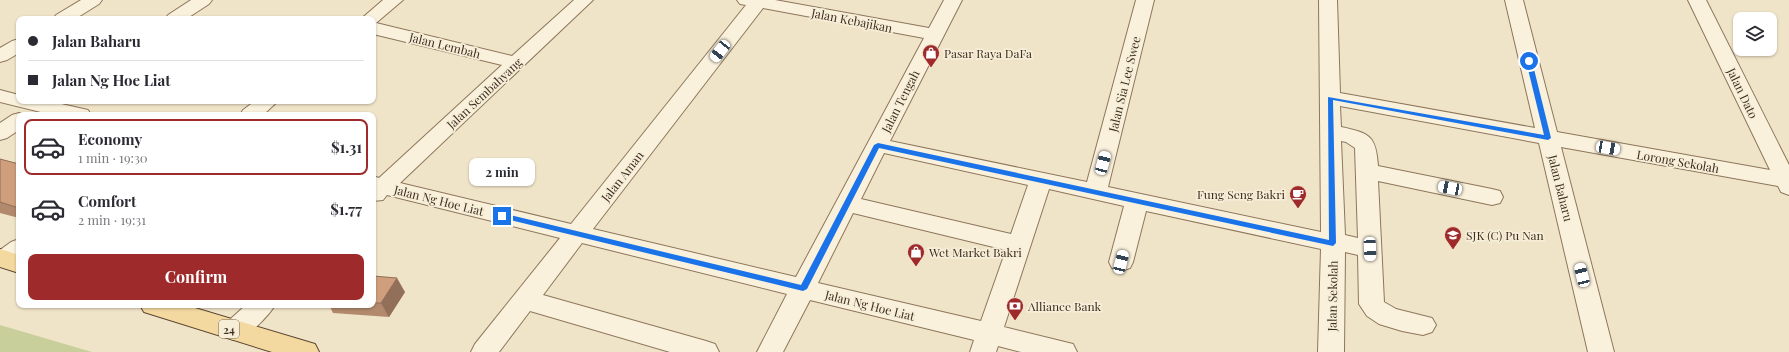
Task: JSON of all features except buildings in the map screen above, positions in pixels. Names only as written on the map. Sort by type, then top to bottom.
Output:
[{"type":"main road","name":"24","points":[[163,308],[302,351]]},
{"type":"street","points":[[67,16],[94,0]]},
{"type":"street","points":[[179,16],[203,0]]},
{"type":"street","points":[[374,16],[394,0]]},
{"type":"street","name":"Jalan Sembahyang","points":[[377,189],[584,0]]},
{"type":"street","name":"Jalan Tengah","points":[[770,352],[953,0]]},
{"type":"street","name":"Jalan Sia Lee Swee","points":[[1096,192],[1145,0]]},
{"type":"street","name":"Jalan Sekolah","points":[[1328,0],[1333,242],[1331,352]]},
{"type":"street","name":"Jalan Baharu","points":[[1514,0],[1602,352]]},
{"type":"street","name":"Jalan Dato","points":[[1697,0],[1788,183]]},
{"type":"street","name":"Jalan Kebajikan","points":[[755,1],[935,35]]},
{"type":"street","name":"Jalan Aman","points":[[484,352],[577,234],[755,1]]},
{"type":"street","name":"Jalan Lembah","points":[[376,29],[516,63]]},
{"type":"street","points":[[0,56],[16,47]]},
{"type":"street","points":[[0,96],[16,100]]},
{"type":"street","name":"Lorong Sekolah","points":[[1330,98],[1788,183]]},
{"type":"street","points":[[254,112],[264,104]]},
{"type":"street","points":[[39,107],[65,112]]},
{"type":"street","points":[[0,133],[16,122]]},
{"type":"street","points":[[1331,132],[1352,136],[1364,143],[1372,304],[1377,312],[1385,316],[1423,324]]},
{"type":"street","points":[[878,145],[1136,201],[1370,249]]},
{"type":"street","points":[[1366,171],[1492,197]]},
{"type":"street","points":[[986,343],[1041,180]]},
{"type":"street","name":"Jalan Ng Hoe Liat","points":[[377,189],[577,234],[803,289],[986,343],[1064,352]]},
{"type":"street","points":[[1121,262],[1136,201]]},
{"type":"street","points":[[847,204],[1019,244]]},
{"type":"street","points":[[525,300],[706,352]]},
{"type":"street","points":[[235,330],[259,308]]},
{"type":"green space","points":[[0,325],[92,352],[0,352]]},
{"type":"place","name":"Pasar Raya DaFa","points":[[931,68]]},
{"type":"place","name":"Fung Seng Bakri","points":[[1298,209]]},
{"type":"place","name":"SJK (C) Pu Nan","points":[[1453,250]]},
{"type":"place","name":"Wet Market Bakri","points":[[916,267]]},
{"type":"place","name":"Alliance Bank","points":[[1015,321]]},
{"type":"route","points":[[502,216],[803,289],[878,145],[1333,243],[1330,98],[1548,138],[1529,61]]}]
